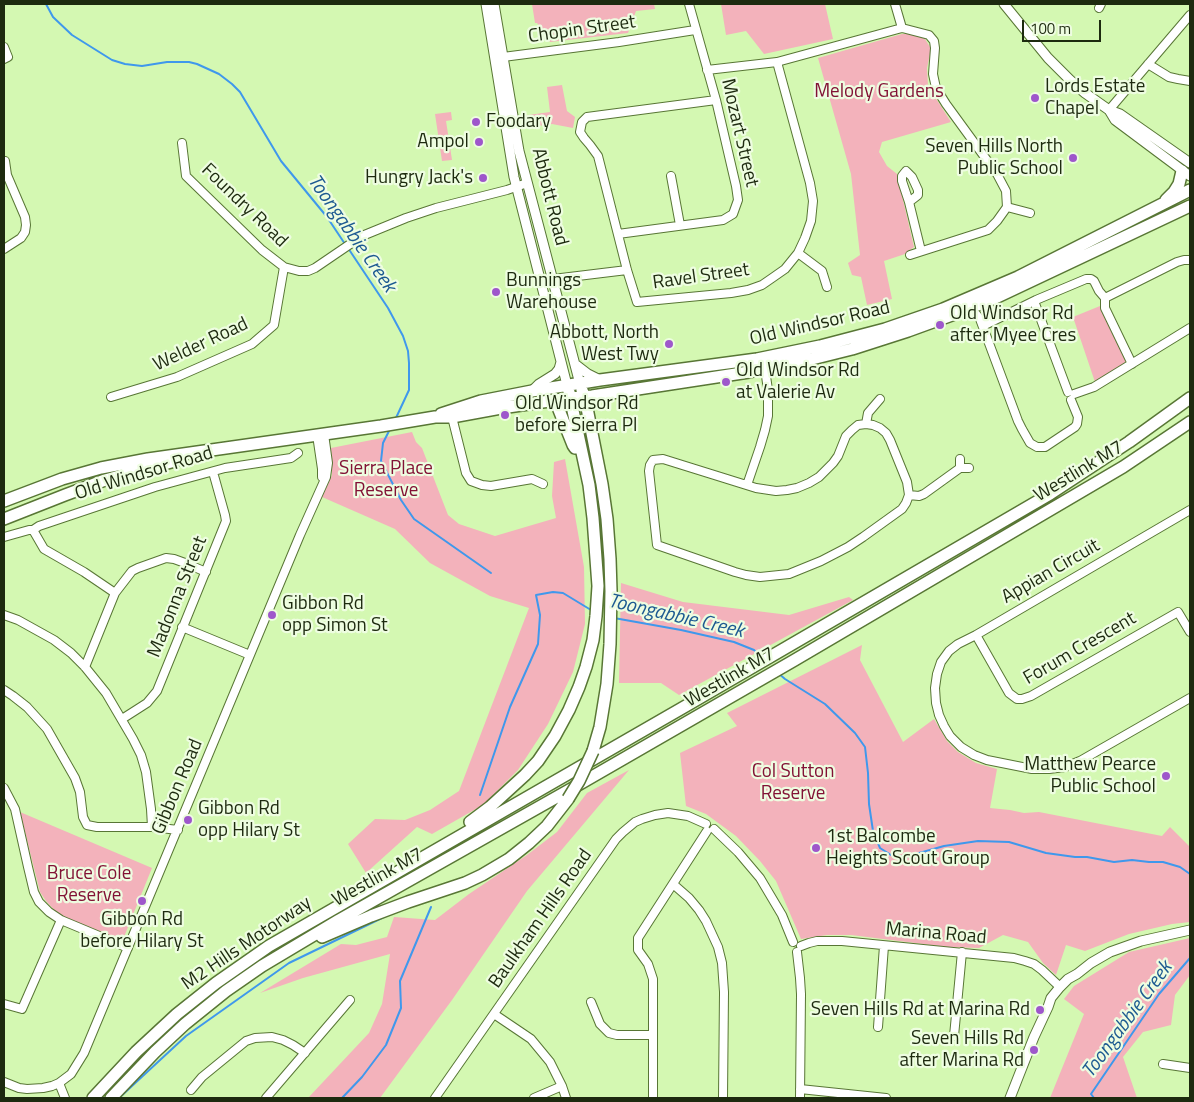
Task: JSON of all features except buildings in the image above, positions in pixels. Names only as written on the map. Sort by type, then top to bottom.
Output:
[{"type":"highway","points":[[1162,205],[1174,192],[1188,170]]},
{"type":"highway","name":"Old Windsor Road","points":[[4,501],[101,468],[148,459],[435,417],[452,418],[500,408],[584,397],[764,363],[885,329],[1018,278],[1190,190]]},
{"type":"highway","name":"Old Windsor Road","points":[[435,417],[481,401],[532,391],[600,380],[812,359],[852,349],[908,331],[993,299],[1190,206]]},
{"type":"highway","points":[[1154,223],[1190,214]]},
{"type":"highway","name":"Abbott Road","points":[[281,954],[371,916],[482,875],[509,859],[548,826],[580,781],[593,751],[604,706],[610,644],[611,591],[610,559],[603,493],[587,408],[580,384]]},
{"type":"highway","points":[[441,846],[454,833],[476,819],[508,792],[538,761],[555,736],[569,710],[584,674],[593,640],[598,586],[589,485],[567,386]]},
{"type":"highway","name":"Westlink M7","points":[[441,846],[815,632],[1050,494],[1149,428],[1188,399]]},
{"type":"highway","points":[[555,400],[573,445],[583,456]]},
{"type":"highway","name":"Westlink M7","points":[[281,954],[734,696],[1123,467],[1190,422]]},
{"type":"highway","name":"Old Windsor Road","points":[[4,520],[105,480],[230,448]]},
{"type":"highway","name":"M2 Hills Motorway","points":[[92,1098],[163,1026],[216,982],[269,946],[441,846]]},
{"type":"highway","name":"M2 Hills Motorway","points":[[111,1098],[155,1052],[198,1013],[242,979],[281,954]]},
{"type":"main road","name":"Abbott Road","points":[[486,4],[516,187],[567,386]]},
{"type":"main road","name":"Abbott Road","points":[[494,4],[519,151],[580,384]]},
{"type":"main road","points":[[1004,4],[1058,68],[1085,93],[1109,110],[1115,120],[1188,170]]},
{"type":"main road","points":[[532,391],[555,374],[561,362]]},
{"type":"main road","points":[[575,364],[600,380]]},
{"type":"main road","points":[[1010,1098],[1048,1006],[1060,987],[1068,979],[1098,958],[1126,946],[1190,930]]},
{"type":"main road","points":[[1048,1006],[1077,974]]},
{"type":"street","name":"Mozart Street","points":[[618,234],[723,220],[733,214],[738,200],[716,100],[689,4]]},
{"type":"street","points":[[895,4],[902,28]]},
{"type":"street","points":[[1109,110],[1190,14]]},
{"type":"street","points":[[707,70],[777,62],[902,28],[930,34],[936,48],[933,74],[936,88],[997,174],[1006,191],[1007,207],[997,222],[988,230],[910,255]]},
{"type":"street","name":"Chopin Street","points":[[503,57],[695,30]]},
{"type":"street","points":[[4,48],[8,57],[4,59]]},
{"type":"street","name":"Ravel Street","points":[[627,270],[637,302],[731,293],[762,285],[785,268],[798,253],[811,220],[812,200],[810,183],[777,62]]},
{"type":"street","points":[[1148,64],[1169,77],[1190,80]]},
{"type":"street","points":[[553,279],[627,270],[598,156],[580,132],[582,122],[587,117],[716,100]]},
{"type":"street","name":"Foundry Road","points":[[182,143],[186,176],[262,250],[284,267],[299,271],[308,271],[316,268],[362,236],[406,218],[445,205],[527,183]]},
{"type":"street","points":[[4,249],[21,238],[25,232],[26,225],[25,217],[7,175],[5,161]]},
{"type":"street","points":[[671,176],[680,225]]},
{"type":"street","points":[[909,202],[921,251]]},
{"type":"street","points":[[1007,207],[1030,213]]},
{"type":"street","points":[[798,253],[822,271],[827,287]]},
{"type":"street","points":[[1105,298],[1177,262],[1190,260]]},
{"type":"street","name":"Welder Road","points":[[111,397],[177,378],[252,344],[274,325],[284,267]]},
{"type":"street","points":[[981,322],[1086,279],[1091,279],[1105,298],[1105,308],[1132,364]]},
{"type":"street","points":[[981,322],[983,309],[993,299]]},
{"type":"street","points":[[963,311],[973,313],[981,322],[1018,421],[1030,443],[1037,447],[1045,446],[1075,427],[1078,416],[1034,301]]},
{"type":"street","points":[[1071,395],[1094,387],[1190,328]]},
{"type":"street","points":[[747,485],[763,438],[768,416],[768,390],[764,363]]},
{"type":"street","points":[[866,424],[868,413],[875,401]]},
{"type":"street","points":[[452,418],[466,474],[471,481],[482,486],[490,486],[532,479],[543,484]]},
{"type":"street","points":[[873,424],[886,433],[890,440],[907,482],[909,495],[902,509],[848,547],[789,574],[760,577],[746,575],[657,545],[649,471],[653,460],[663,459],[747,485],[776,491],[797,488],[809,483],[819,477],[833,463],[846,436],[852,430],[858,425],[873,424]]},
{"type":"street","name":"Gibbon Road","points":[[59,1083],[71,1074],[84,1053],[317,496],[323,474],[321,434]]},
{"type":"street","name":"Old Windsor Road","points":[[4,538],[33,530],[39,526],[155,487],[225,468],[291,458],[298,453]]},
{"type":"street","points":[[909,495],[918,496],[924,494],[964,468],[960,458]]},
{"type":"street","name":"Madonna Street","points":[[122,719],[147,703],[157,691],[226,521],[212,472]]},
{"type":"street","name":"Appian Circuit","points":[[1190,510],[958,644],[949,651],[935,671],[935,688],[939,715],[950,736],[974,756],[1032,769],[1050,770],[1080,761],[1190,698]]},
{"type":"street","points":[[33,530],[44,549],[84,572],[115,594]]},
{"type":"street","points":[[85,667],[115,594],[132,571],[166,558],[174,559],[206,572]]},
{"type":"street","name":"Forum Crescent","points":[[976,635],[1010,693],[1017,699],[1022,699],[1027,698],[1178,612],[1190,632]]},
{"type":"street","points":[[4,615],[18,620],[54,640],[85,667],[106,693],[141,755],[146,772],[152,827]]},
{"type":"street","points":[[182,627],[250,655]]},
{"type":"street","points":[[4,690],[27,707],[47,729],[75,778],[80,792],[83,817],[87,825],[96,827],[152,827],[178,830]]},
{"type":"street","points":[[4,788],[15,809],[34,892],[40,902],[54,916],[61,920],[128,948]]},
{"type":"street","name":"Baulkham Hills Road","points":[[434,1098],[616,839],[635,822],[648,817],[668,814],[688,816],[709,828],[738,852],[760,878],[776,902],[797,947],[801,994],[800,1098]]},
{"type":"street","points":[[653,1098],[652,975],[648,964],[633,946],[709,828]]},
{"type":"street","points":[[673,884],[689,898],[706,921],[718,947],[722,963],[724,992],[723,1098]]},
{"type":"street","points":[[4,1004],[22,1009],[61,920]]},
{"type":"street","name":"Marina Road","points":[[797,947],[829,940],[962,952],[1026,961],[1042,970],[1060,987]]},
{"type":"street","points":[[878,1027],[884,946]]},
{"type":"street","points":[[954,1036],[962,952]]},
{"type":"street","points":[[266,1098],[350,1000]]},
{"type":"street","points":[[591,1002],[600,1024],[609,1033],[617,1035],[653,1035]]},
{"type":"street","points":[[494,1014],[530,1039],[550,1062],[566,1098]]},
{"type":"street","points":[[191,1090],[202,1077],[246,1041],[254,1038],[272,1037],[283,1040],[305,1053]]},
{"type":"street","points":[[1163,1064],[1190,1068]]},
{"type":"street","points":[[4,1082],[19,1088],[32,1089],[47,1088],[59,1083],[66,1098]]},
{"type":"street","points":[[534,1098],[562,1086]]},
{"type":"street","points":[[800,1089],[870,1098],[886,1098]]},
{"type":"green space","points":[[532,4],[654,4],[655,9],[636,11],[628,33],[550,42],[537,23],[535,23]]},
{"type":"green space","points":[[721,4],[825,4],[833,39],[764,54],[746,31],[726,35]]},
{"type":"green space","name":"Melody Gardens","points":[[902,34],[916,34],[925,39],[930,47],[927,68],[928,86],[951,122],[882,142],[879,152],[887,166],[897,174],[914,247],[905,254],[884,261],[892,299],[867,305],[861,277],[852,275],[848,263],[860,255],[851,174],[818,58]]},
{"type":"green space","points":[[562,85],[567,111],[575,117],[573,128],[552,124],[523,128],[521,116],[550,112],[547,87]]},
{"type":"green space","points":[[451,112],[452,120],[446,121],[452,160],[442,161],[435,114]]},
{"type":"green space","points":[[1100,306],[1127,357],[1125,364],[1095,382],[1073,317]]},
{"type":"green space","name":"Sierra Place Reserve","points":[[412,432],[416,442],[422,448],[448,515],[459,524],[495,536],[556,518],[552,496],[554,462],[565,459],[584,567],[585,624],[573,672],[548,724],[518,770],[483,805],[432,834],[417,827],[366,873],[348,844],[375,819],[405,820],[430,810],[459,791],[529,608],[490,596],[430,563],[395,529],[322,497],[332,475],[331,448]]},
{"type":"green space","points":[[621,583],[683,602],[789,615],[849,597],[853,600],[679,695],[661,683],[619,683]]},
{"type":"green space","name":"Col Sutton Reserve","points":[[862,645],[860,660],[903,742],[934,719],[947,741],[958,752],[976,763],[997,769],[990,808],[1024,813],[1039,812],[1162,836],[1170,827],[1190,847],[1190,922],[1172,924],[1129,934],[1085,951],[1066,945],[1056,975],[1043,963],[1028,942],[1003,935],[979,948],[947,947],[851,935],[827,935],[801,939],[776,881],[760,861],[736,836],[706,814],[686,806],[680,753],[737,726],[727,713]]},
{"type":"green space","points":[[629,770],[527,891],[452,1000],[380,1098],[308,1098],[369,1033],[382,1004],[390,954],[303,978],[260,993],[341,944],[356,945],[387,937],[394,917],[435,920],[557,832],[587,793]]},
{"type":"green space","name":"Bruce Cole Reserve","points":[[20,812],[152,868],[124,937],[117,938],[59,915],[46,901],[40,892]]},
{"type":"green space","points":[[1190,938],[1190,975],[1175,995],[1171,1025],[1143,1032],[1123,1057],[1137,1098],[1050,1098],[1084,1014],[1064,999],[1074,986],[1129,952]]},
{"type":"waterway","name":"Toongabbie Creek","points":[[46,4],[53,17],[72,35],[112,60],[142,66],[167,62],[189,62],[219,74],[232,84],[240,92],[281,161],[327,217],[345,244]]},
{"type":"waterway","name":"Toongabbie Creek","points":[[348,248],[388,308],[403,336],[408,351],[409,390],[395,420]]},
{"type":"waterway","name":"Toongabbie Creek","points":[[390,429],[383,443],[381,461],[401,500],[414,519],[491,573]]},
{"type":"waterway","points":[[480,795],[510,707],[538,644],[540,615],[536,595],[553,592],[563,593],[591,610]]},
{"type":"waterway","name":"Toongabbie Creek","points":[[614,618],[734,642],[754,650],[762,658]]},
{"type":"waterway","name":"Toongabbie Creek","points":[[778,673],[825,704],[855,733],[865,747],[873,831],[880,848],[891,855],[905,857],[944,846],[978,841],[1009,842],[1046,853],[1075,857],[1087,857],[1114,862],[1132,860],[1163,862],[1180,867],[1190,874]]},
{"type":"waterway","points":[[342,1098],[362,1077],[386,1045],[401,1008],[400,981],[431,907]]},
{"type":"waterway","points":[[119,1098],[186,1036],[289,963],[386,916]]},
{"type":"waterway","name":"Toongabbie Creek","points":[[1094,1098],[1091,1094],[1159,994],[1190,958]]},
{"type":"place","name":"Lords Estate Chapel","points":[[1035,98]]},
{"type":"place","name":"Foodary","points":[[476,122]]},
{"type":"place","name":"Ampol","points":[[479,142]]},
{"type":"place","name":"Seven Hills North Public School","points":[[1073,158]]},
{"type":"place","name":"Hungry Jack's","points":[[483,178]]},
{"type":"place","name":"Bunnings Warehouse","points":[[496,292]]},
{"type":"place","name":"Old Windsor Rd after Myee Cres","points":[[940,325]]},
{"type":"place","name":"Abbott, North West Twy","points":[[669,344]]},
{"type":"place","name":"Old Windsor Rd at Valerie Av","points":[[726,382]]},
{"type":"place","name":"Old Windsor Rd before Sierra Pl","points":[[505,415]]},
{"type":"place","name":"Gibbon Rd opp Simon St","points":[[272,615]]},
{"type":"place","name":"Matthew Pearce Public School","points":[[1166,776]]},
{"type":"place","name":"Gibbon Rd opp Hilary St","points":[[188,820]]},
{"type":"place","name":"1st Balcombe Heights Scout Group","points":[[816,848]]},
{"type":"place","name":"Gibbon Rd before Hilary St","points":[[142,901]]},
{"type":"place","name":"Seven Hills Rd at Marina Rd","points":[[1040,1010]]},
{"type":"place","name":"Seven Hills Rd after Marina Rd","points":[[1034,1050]]}]
